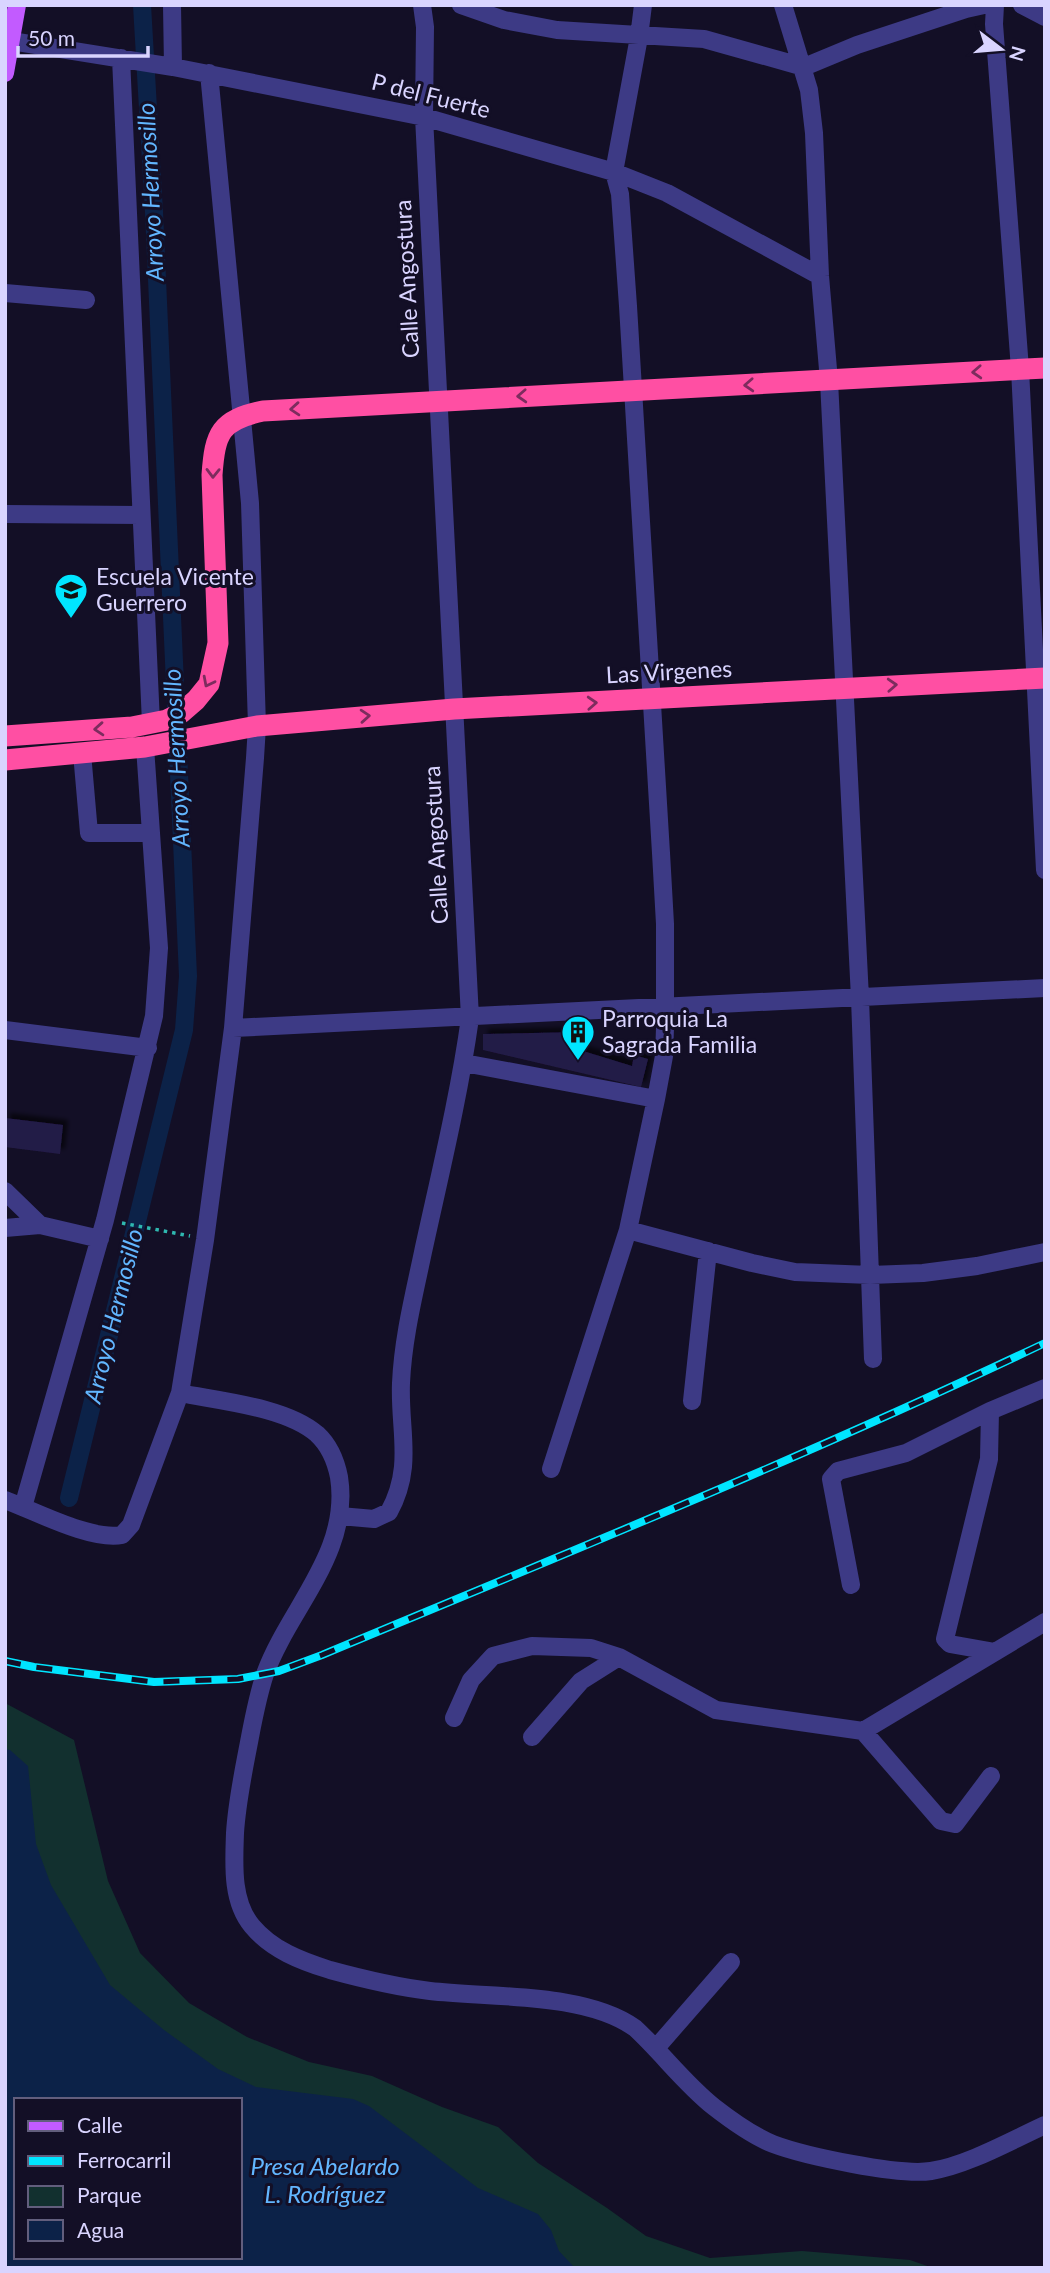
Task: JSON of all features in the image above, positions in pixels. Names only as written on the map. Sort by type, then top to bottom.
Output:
[{"type":"highway","points":[[5,736],[132,727],[166,719],[196,701],[209,684],[216,663],[218,643],[212,475],[214,457],[224,427],[240,416],[263,411],[438,400],[1045,368]]},
{"type":"highway","name":"Las Virgenes","points":[[5,760],[145,747],[257,726],[454,709],[1040,678]]},
{"type":"main road","points":[[5,73],[8,41],[16,5]]},
{"type":"street","points":[[172,5],[172,67]]},
{"type":"street","name":"Calle Angostura","points":[[340,1516],[374,1518],[389,1512],[403,1476],[405,1459],[401,1396],[406,1331],[464,1063],[470,1018],[424,117],[425,27],[422,5]]},
{"type":"street","points":[[461,5],[487,10],[529,26],[639,37],[704,40],[804,67],[857,45],[984,5]]},
{"type":"street","points":[[551,1469],[628,1230],[664,1056],[665,924],[620,194],[614,172],[643,5]]},
{"type":"street","points":[[783,5],[804,67],[814,133],[860,998],[873,1359]]},
{"type":"street","points":[[995,5],[994,24],[1040,678],[1045,870]]},
{"type":"street","points":[[1022,5],[1045,17]]},
{"type":"street","name":"P del Fuerte","points":[[8,41],[209,73],[424,117],[614,172],[667,193],[820,276]]},
{"type":"street","points":[[121,59],[141,515],[166,719]]},
{"type":"street","points":[[5,1500],[61,1524],[106,1535],[122,1535],[131,1525],[180,1393],[205,1240],[233,1028],[257,726],[250,503],[209,73]]},
{"type":"street","points":[[5,293],[86,300]]},
{"type":"street","points":[[5,514],[141,515]]},
{"type":"street","points":[[23,1507],[100,1239],[154,1016],[159,948],[145,747]]},
{"type":"street","points":[[82,753],[89,832],[150,833]]},
{"type":"street","points":[[233,1028],[1045,988]]},
{"type":"street","points":[[5,1030],[148,1048]]},
{"type":"street","points":[[464,1063],[656,1099]]},
{"type":"street","points":[[5,1191],[40,1225]]},
{"type":"street","points":[[5,1228],[40,1225],[100,1239]]},
{"type":"street","points":[[628,1230],[785,1270],[870,1275],[949,1271],[1045,1252]]},
{"type":"street","points":[[692,1401],[708,1251]]},
{"type":"street","points":[[851,1585],[831,1479],[838,1471],[906,1453],[989,1411],[1045,1388]]},
{"type":"street","points":[[180,1393],[278,1413],[293,1419],[319,1435],[338,1470],[340,1516],[334,1539],[321,1569],[274,1653],[259,1694],[236,1814],[233,1869],[239,1898],[249,1924],[266,1941],[287,1954],[352,1976],[429,1991],[526,1999],[604,2011],[629,2024],[713,2106],[742,2127],[772,2143],[813,2155],[910,2173],[932,2171],[956,2165],[1045,2125]]},
{"type":"street","points":[[989,1411],[989,1459],[945,1639],[950,1644],[995,1652]]},
{"type":"street","points":[[454,1718],[471,1680],[493,1656],[532,1646],[591,1648],[619,1657],[716,1710],[863,1731],[1045,1622]]},
{"type":"street","points":[[532,1737],[581,1681],[619,1657]]},
{"type":"street","points":[[863,1731],[941,1821],[955,1824],[991,1776]]},
{"type":"street","points":[[656,2048],[731,1962]]},
{"type":"path","points":[[120,1223],[173,1233]]},
{"type":"green space","name":"Presa Abelardo L. Rodríguez","points":[[5,1703],[74,1740],[108,1881],[140,1953],[189,2003],[247,2037],[309,2062],[372,2076],[442,2107],[498,2127],[538,2163],[646,2236],[710,2258],[802,2251],[910,2260],[933,2268],[5,2268]]},
{"type":"water","name":"Presa Abelardo L. Rodríguez","points":[[5,1749],[10,1750],[28,1766],[36,1844],[51,1885],[110,1985],[164,2030],[218,2069],[256,2087],[353,2099],[369,2106],[478,2188],[538,2214],[551,2230],[559,2251],[575,2268],[5,2268]]},
{"type":"building","name":"Parroquia La Sagrada Familia","points":[[581,1032],[583,1051],[632,1066],[634,1055],[648,1059],[641,1087],[483,1050],[483,1034]]},
{"type":"building","points":[[5,1118],[63,1125],[60,1154],[5,1147]]},
{"type":"waterway","name":"Arroyo Hermosillo","points":[[69,1498],[184,1030],[188,976],[154,212],[142,5]]},
{"type":"railway","points":[[5,1661],[154,1682],[238,1679],[279,1671],[776,1465],[1045,1343]]},
{"type":"place","name":"Escuela Vicente Guerrero","points":[[71,620]]},
{"type":"place","name":"Parroquia La Sagrada Familia","points":[[578,1062]]}]
